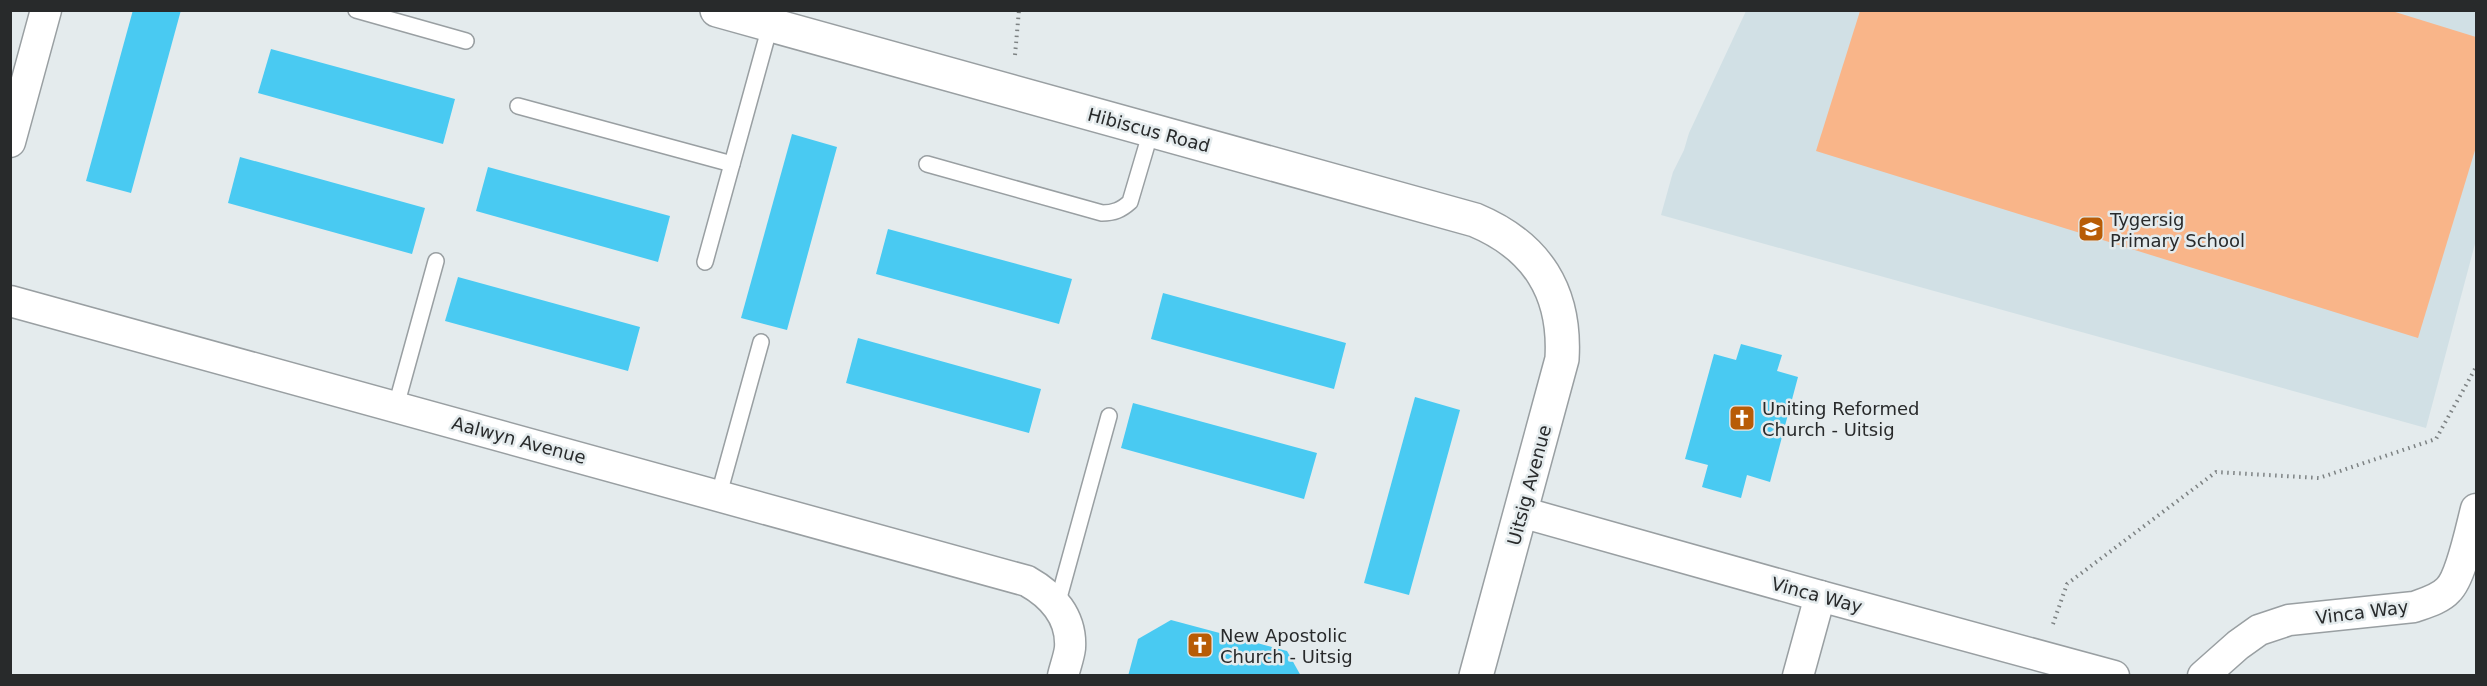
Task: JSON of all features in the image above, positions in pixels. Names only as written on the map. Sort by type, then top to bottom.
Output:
[{"type":"street","points":[[10,142],[46,10]]},
{"type":"street","name":"Hibiscus Road","points":[[717,10],[1475,220],[1496,229],[1514,241],[1543,274],[1554,293]]},
{"type":"street","name":"Uitsig Avenue","points":[[1476,675],[1562,359],[1563,337],[1554,293]]},
{"type":"street","name":"Aalwyn Avenue","points":[[10,301],[719,494],[1027,581],[1044,591],[1057,605]]},
{"type":"street","name":"Vinca Way","points":[[2203,675],[2259,630],[2289,620],[2414,607],[2449,590],[2459,568],[2476,509]]},
{"type":"street","name":"Vinca Way","points":[[1521,512],[2114,675]]},
{"type":"street","points":[[1798,675],[1820,596]]},
{"type":"street","points":[[1057,605],[1068,629],[1070,648],[1063,675]]},
{"type":"lane","points":[[356,10],[466,41]]},
{"type":"lane","points":[[705,262],[770,26]]},
{"type":"lane","points":[[518,106],[732,164]]},
{"type":"lane","points":[[927,165],[1101,213],[1112,213],[1130,202],[1151,131]]},
{"type":"lane","points":[[396,406],[436,261]]},
{"type":"lane","points":[[719,494],[761,342]]},
{"type":"lane","points":[[1057,605],[1109,416]]},
{"type":"path","points":[[1004,90],[1016,52],[1019,10]]},
{"type":"path","points":[[2042,656],[2067,584],[2216,472],[2319,478],[2436,439],[2476,367]]},
{"type":"shaded area","name":"Tygersig Primary School","points":[[1746,11],[2476,11],[2476,240],[2426,428],[1661,215],[1673,172],[1684,150],[1689,133]]},
{"type":"shaded area","name":"Tygersig Primary School","points":[[1860,11],[2392,11],[2476,37],[2476,147],[2418,338],[1816,151]]},
{"type":"building","points":[[133,10],[181,10],[131,193],[86,181]]},
{"type":"building","points":[[271,49],[455,99],[443,144],[258,93]]},
{"type":"building","points":[[792,134],[837,147],[787,330],[741,318]]},
{"type":"building","points":[[240,157],[425,208],[412,254],[228,203]]},
{"type":"building","points":[[488,167],[670,216],[658,262],[476,211]]},
{"type":"building","points":[[888,229],[1072,279],[1059,324],[876,274]]},
{"type":"building","points":[[458,277],[640,327],[628,371],[445,321]]},
{"type":"building","points":[[1163,293],[1346,343],[1334,389],[1151,339]]},
{"type":"building","points":[[858,338],[1041,389],[1029,433],[846,383]]},
{"type":"building","name":"Uniting Reformed Church - Uitsig","points":[[1741,344],[1782,355],[1777,371],[1798,377],[1770,482],[1747,475],[1741,498],[1702,487],[1708,465],[1685,459],[1714,354],[1736,360]]},
{"type":"building","points":[[1415,397],[1460,410],[1409,595],[1364,583]]},
{"type":"building","points":[[1133,403],[1317,453],[1304,499],[1121,448]]},
{"type":"building","name":"New Apostolic Church - Uitsig","points":[[1171,620],[1287,651],[1301,676],[1128,676],[1138,639]]},
{"type":"place","name":"Tygersig Primary School","points":[[2091,229]]},
{"type":"place","name":"Uniting Reformed Church - Uitsig","points":[[1742,418]]},
{"type":"place","name":"New Apostolic Church - Uitsig","points":[[1200,645]]}]
